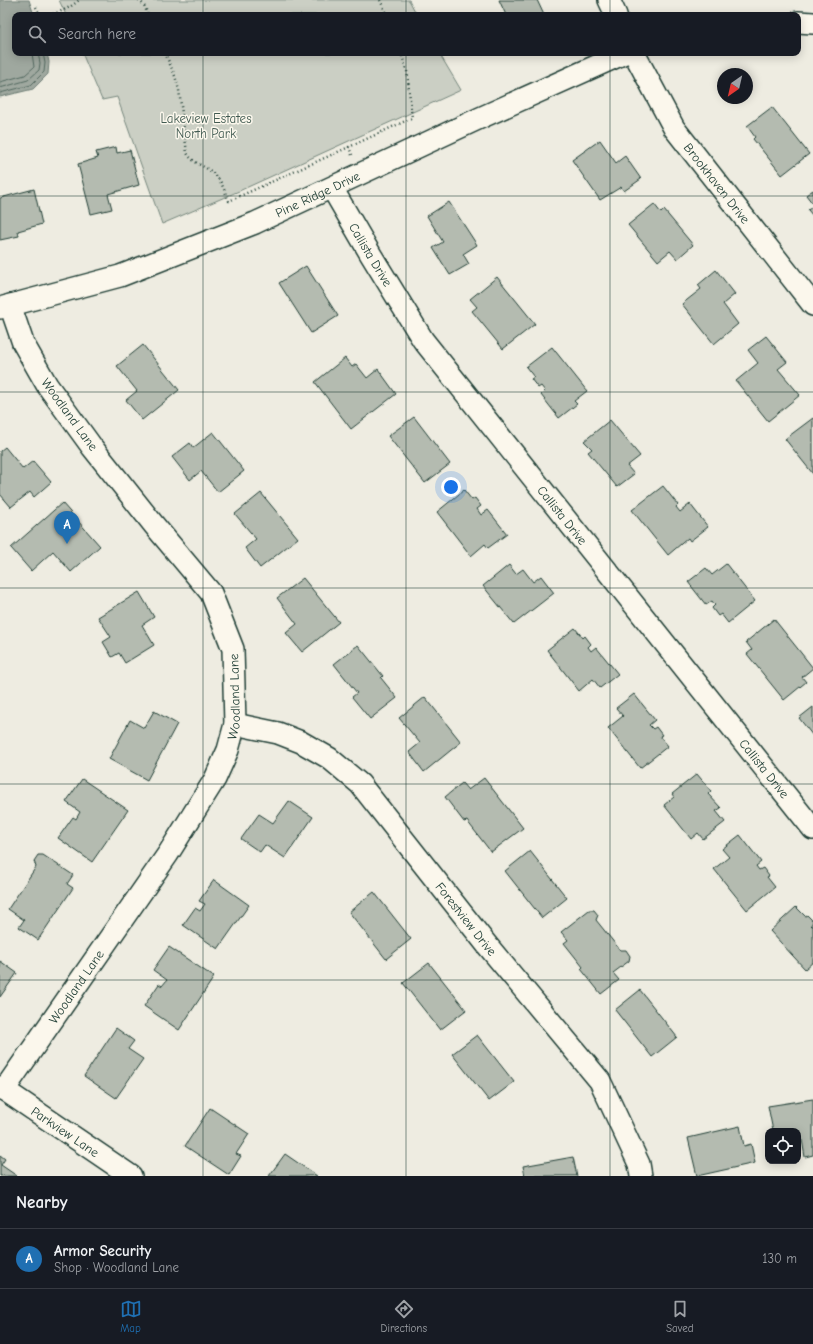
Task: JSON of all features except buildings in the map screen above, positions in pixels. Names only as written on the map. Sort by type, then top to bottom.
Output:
[{"type":"street","points":[[609,0],[615,12]]},
{"type":"street","points":[[801,22],[813,23]]},
{"type":"street","name":"Pine Ridge Drive","points":[[5,307],[120,276],[255,223],[480,118],[618,56]]},
{"type":"street","name":"Brookhaven Drive","points":[[636,56],[674,128],[813,305]]},
{"type":"street","name":"Callista Drive","points":[[332,188],[370,255],[423,340],[813,829]]},
{"type":"street","name":"Woodland Lane","points":[[2,1089],[163,861],[211,786],[228,750],[235,724],[233,649],[211,593],[154,525],[97,453],[47,385],[23,343],[5,307]]},
{"type":"street","name":"Forestview Drive","points":[[235,724],[278,733],[301,742],[329,758],[360,784],[487,944],[600,1081],[639,1164],[641,1176]]},
{"type":"street","name":"Parkview Lane","points":[[2,1089],[131,1176]]},
{"type":"path","points":[[62,12],[79,0]]},
{"type":"path","points":[[139,0],[144,5],[147,12]]},
{"type":"path","points":[[380,0],[386,12]]},
{"type":"path","points":[[36,6],[39,12]]},
{"type":"path","points":[[166,56],[179,90],[187,153],[193,162],[215,174],[228,201],[412,118],[403,56]]},
{"type":"path","points":[[349,147],[360,174]]},
{"type":"green space","points":[[59,0],[409,0],[415,12],[65,12]]},
{"type":"green space","name":"Lakeview Estates North Park","points":[[83,56],[441,56],[461,90],[239,191],[162,224],[117,97],[102,100]]},
{"type":"water","points":[[0,0],[29,0],[33,12],[12,12],[12,56],[48,56],[49,62],[48,74],[33,89],[0,97]]},
{"type":"place","name":"Armor Security","points":[[67,544]]}]
